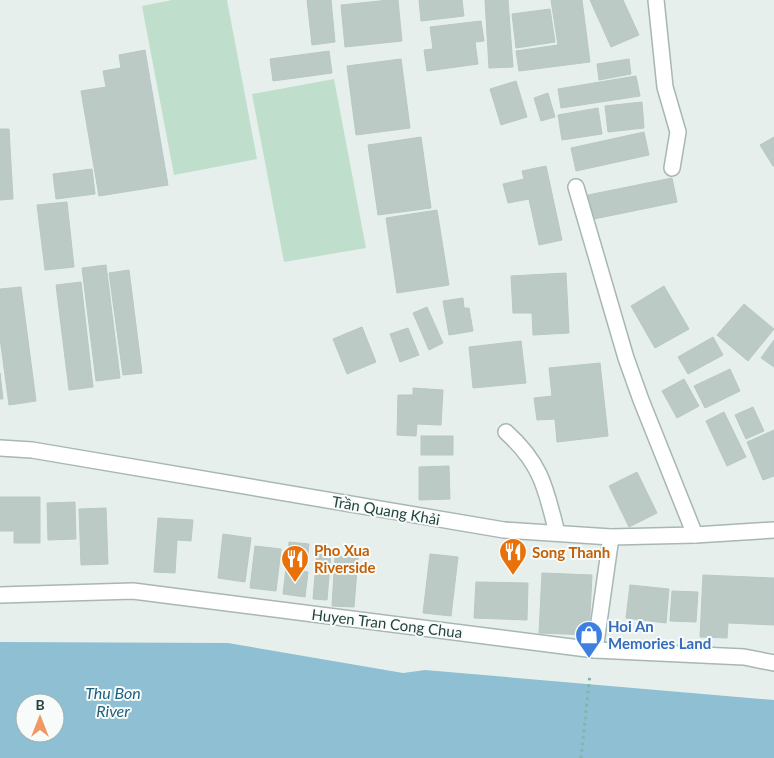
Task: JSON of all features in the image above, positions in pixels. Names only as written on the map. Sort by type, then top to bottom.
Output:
[{"type":"street","points":[[656,0],[665,87],[678,132],[672,168]]},
{"type":"street","points":[[576,187],[632,375],[695,535]]},
{"type":"street","points":[[506,432],[521,447],[538,471],[548,494],[557,533]]},
{"type":"street","name":"Trần Quang Khải","points":[[0,448],[32,450],[504,530],[611,537],[695,535],[774,530]]},
{"type":"street","points":[[595,650],[611,537]]},
{"type":"street","name":"Huyen Tran Cong Chua","points":[[0,595],[132,591],[595,650],[744,657],[774,663]]},
{"type":"path","points":[[581,758],[590,675]]},
{"type":"green space","points":[[172,0],[227,0],[257,159],[174,175],[142,6]]},
{"type":"green space","points":[[334,79],[366,248],[284,262],[252,94]]},
{"type":"water","name":"Thu Bon River","points":[[0,642],[228,643],[403,673],[425,670],[774,700],[774,758],[0,758]]},
{"type":"building","points":[[307,0],[331,0],[335,42],[312,45]]},
{"type":"building","points":[[398,0],[402,41],[345,47],[341,5]]},
{"type":"building","points":[[419,0],[462,0],[464,16],[421,21]]},
{"type":"building","points":[[485,0],[508,0],[513,67],[489,68]]},
{"type":"building","points":[[551,0],[582,0],[590,62],[519,71],[516,51],[558,45]]},
{"type":"building","points":[[590,0],[623,0],[639,35],[611,47]]},
{"type":"building","points":[[550,9],[555,42],[516,48],[512,14]]},
{"type":"building","points":[[481,21],[484,41],[475,42],[478,64],[427,71],[424,50],[433,49],[430,27]]},
{"type":"building","points":[[145,50],[168,185],[99,196],[81,91],[106,87],[103,71],[121,68],[119,55]]},
{"type":"building","points":[[329,51],[332,73],[273,81],[270,59]]},
{"type":"building","points":[[401,59],[410,128],[356,135],[347,66]]},
{"type":"building","points":[[629,59],[631,74],[599,80],[597,64]]},
{"type":"building","points":[[636,76],[640,96],[561,108],[558,89]]},
{"type":"building","points":[[516,81],[527,117],[501,125],[490,89]]},
{"type":"building","points":[[548,93],[555,117],[541,121],[534,98]]},
{"type":"building","points":[[642,102],[644,128],[608,132],[605,106]]},
{"type":"building","points":[[598,108],[602,134],[562,140],[558,115]]},
{"type":"building","points":[[0,129],[9,129],[13,199],[0,200]]},
{"type":"building","points":[[644,132],[649,155],[576,171],[571,148]]},
{"type":"building","points":[[421,137],[431,208],[378,215],[368,145]]},
{"type":"building","points":[[774,137],[774,166],[773,166],[760,145]]},
{"type":"building","points":[[546,166],[562,240],[539,245],[529,199],[508,203],[503,184],[524,179],[522,171]]},
{"type":"building","points":[[92,169],[95,194],[56,199],[53,174]]},
{"type":"building","points":[[672,178],[677,202],[594,219],[588,195]]},
{"type":"building","points":[[67,202],[74,267],[45,270],[37,205]]},
{"type":"building","points":[[437,210],[449,285],[397,293],[386,218]]},
{"type":"building","points":[[106,265],[120,378],[96,381],[82,268]]},
{"type":"building","points":[[129,270],[142,373],[123,375],[109,273]]},
{"type":"building","points":[[566,273],[569,333],[533,335],[532,313],[513,313],[511,276]]},
{"type":"building","points":[[81,282],[93,387],[69,390],[56,285]]},
{"type":"building","points":[[664,286],[689,329],[655,348],[631,306]]},
{"type":"building","points":[[21,287],[36,401],[9,405],[0,338],[0,289]]},
{"type":"building","points":[[463,298],[464,308],[469,308],[473,331],[449,335],[443,301]]},
{"type":"building","points":[[744,304],[774,329],[748,361],[717,335]]},
{"type":"building","points":[[427,307],[443,343],[429,350],[413,313]]},
{"type":"building","points":[[362,327],[376,362],[347,374],[333,339]]},
{"type":"building","points":[[408,328],[419,355],[400,362],[390,334]]},
{"type":"building","points":[[713,337],[723,355],[688,374],[678,357]]},
{"type":"building","points":[[774,340],[774,367],[761,358]]},
{"type":"building","points":[[521,341],[526,383],[473,388],[469,347]]},
{"type":"building","points":[[600,363],[608,436],[557,442],[555,419],[537,420],[534,398],[552,396],[549,368]]},
{"type":"building","points":[[730,369],[740,391],[705,408],[694,386]]},
{"type":"building","points":[[0,373],[3,399],[0,399]]},
{"type":"building","points":[[684,379],[699,406],[677,418],[662,391]]},
{"type":"building","points":[[413,388],[443,390],[441,425],[417,424],[416,436],[397,435],[398,395],[413,395]]},
{"type":"building","points":[[753,407],[764,431],[746,439],[735,415]]},
{"type":"building","points":[[724,412],[746,457],[727,466],[706,421]]},
{"type":"building","points":[[774,430],[774,476],[763,480],[747,442]]},
{"type":"building","points":[[421,436],[453,436],[453,455],[421,455]]},
{"type":"building","points":[[449,466],[450,499],[419,500],[419,467]]},
{"type":"building","points":[[637,472],[657,513],[629,527],[609,486]]},
{"type":"building","points":[[0,497],[40,497],[40,543],[14,543],[14,531],[0,531]]},
{"type":"building","points":[[75,502],[76,539],[48,540],[47,503]]},
{"type":"building","points":[[106,508],[108,564],[81,565],[79,509]]},
{"type":"building","points":[[158,518],[193,520],[191,541],[177,540],[175,573],[154,572]]},
{"type":"building","points":[[223,534],[251,538],[245,582],[218,578]]},
{"type":"building","points":[[289,542],[309,544],[307,563],[288,561]]},
{"type":"building","points":[[255,546],[281,549],[276,591],[250,588]]},
{"type":"building","points":[[317,552],[331,553],[327,600],[313,599]]},
{"type":"building","points":[[430,554],[458,557],[451,616],[423,613]]},
{"type":"building","points":[[335,556],[358,558],[354,607],[332,606]]},
{"type":"building","points":[[286,569],[308,572],[305,597],[283,594]]},
{"type":"building","points":[[542,573],[592,575],[589,635],[539,633]]},
{"type":"building","points":[[703,575],[774,578],[774,625],[728,623],[727,638],[700,637]]},
{"type":"building","points":[[476,582],[528,583],[527,620],[474,618]]},
{"type":"building","points":[[630,585],[669,589],[666,623],[626,618]]},
{"type":"building","points":[[672,591],[698,592],[696,622],[670,621]]},
{"type":"place","name":"Song Thanh","points":[[513,576]]},
{"type":"place","name":"Pho Xua Riverside","points":[[295,583]]},
{"type":"place","name":"Hoi An Memories Land","points":[[589,659]]}]
